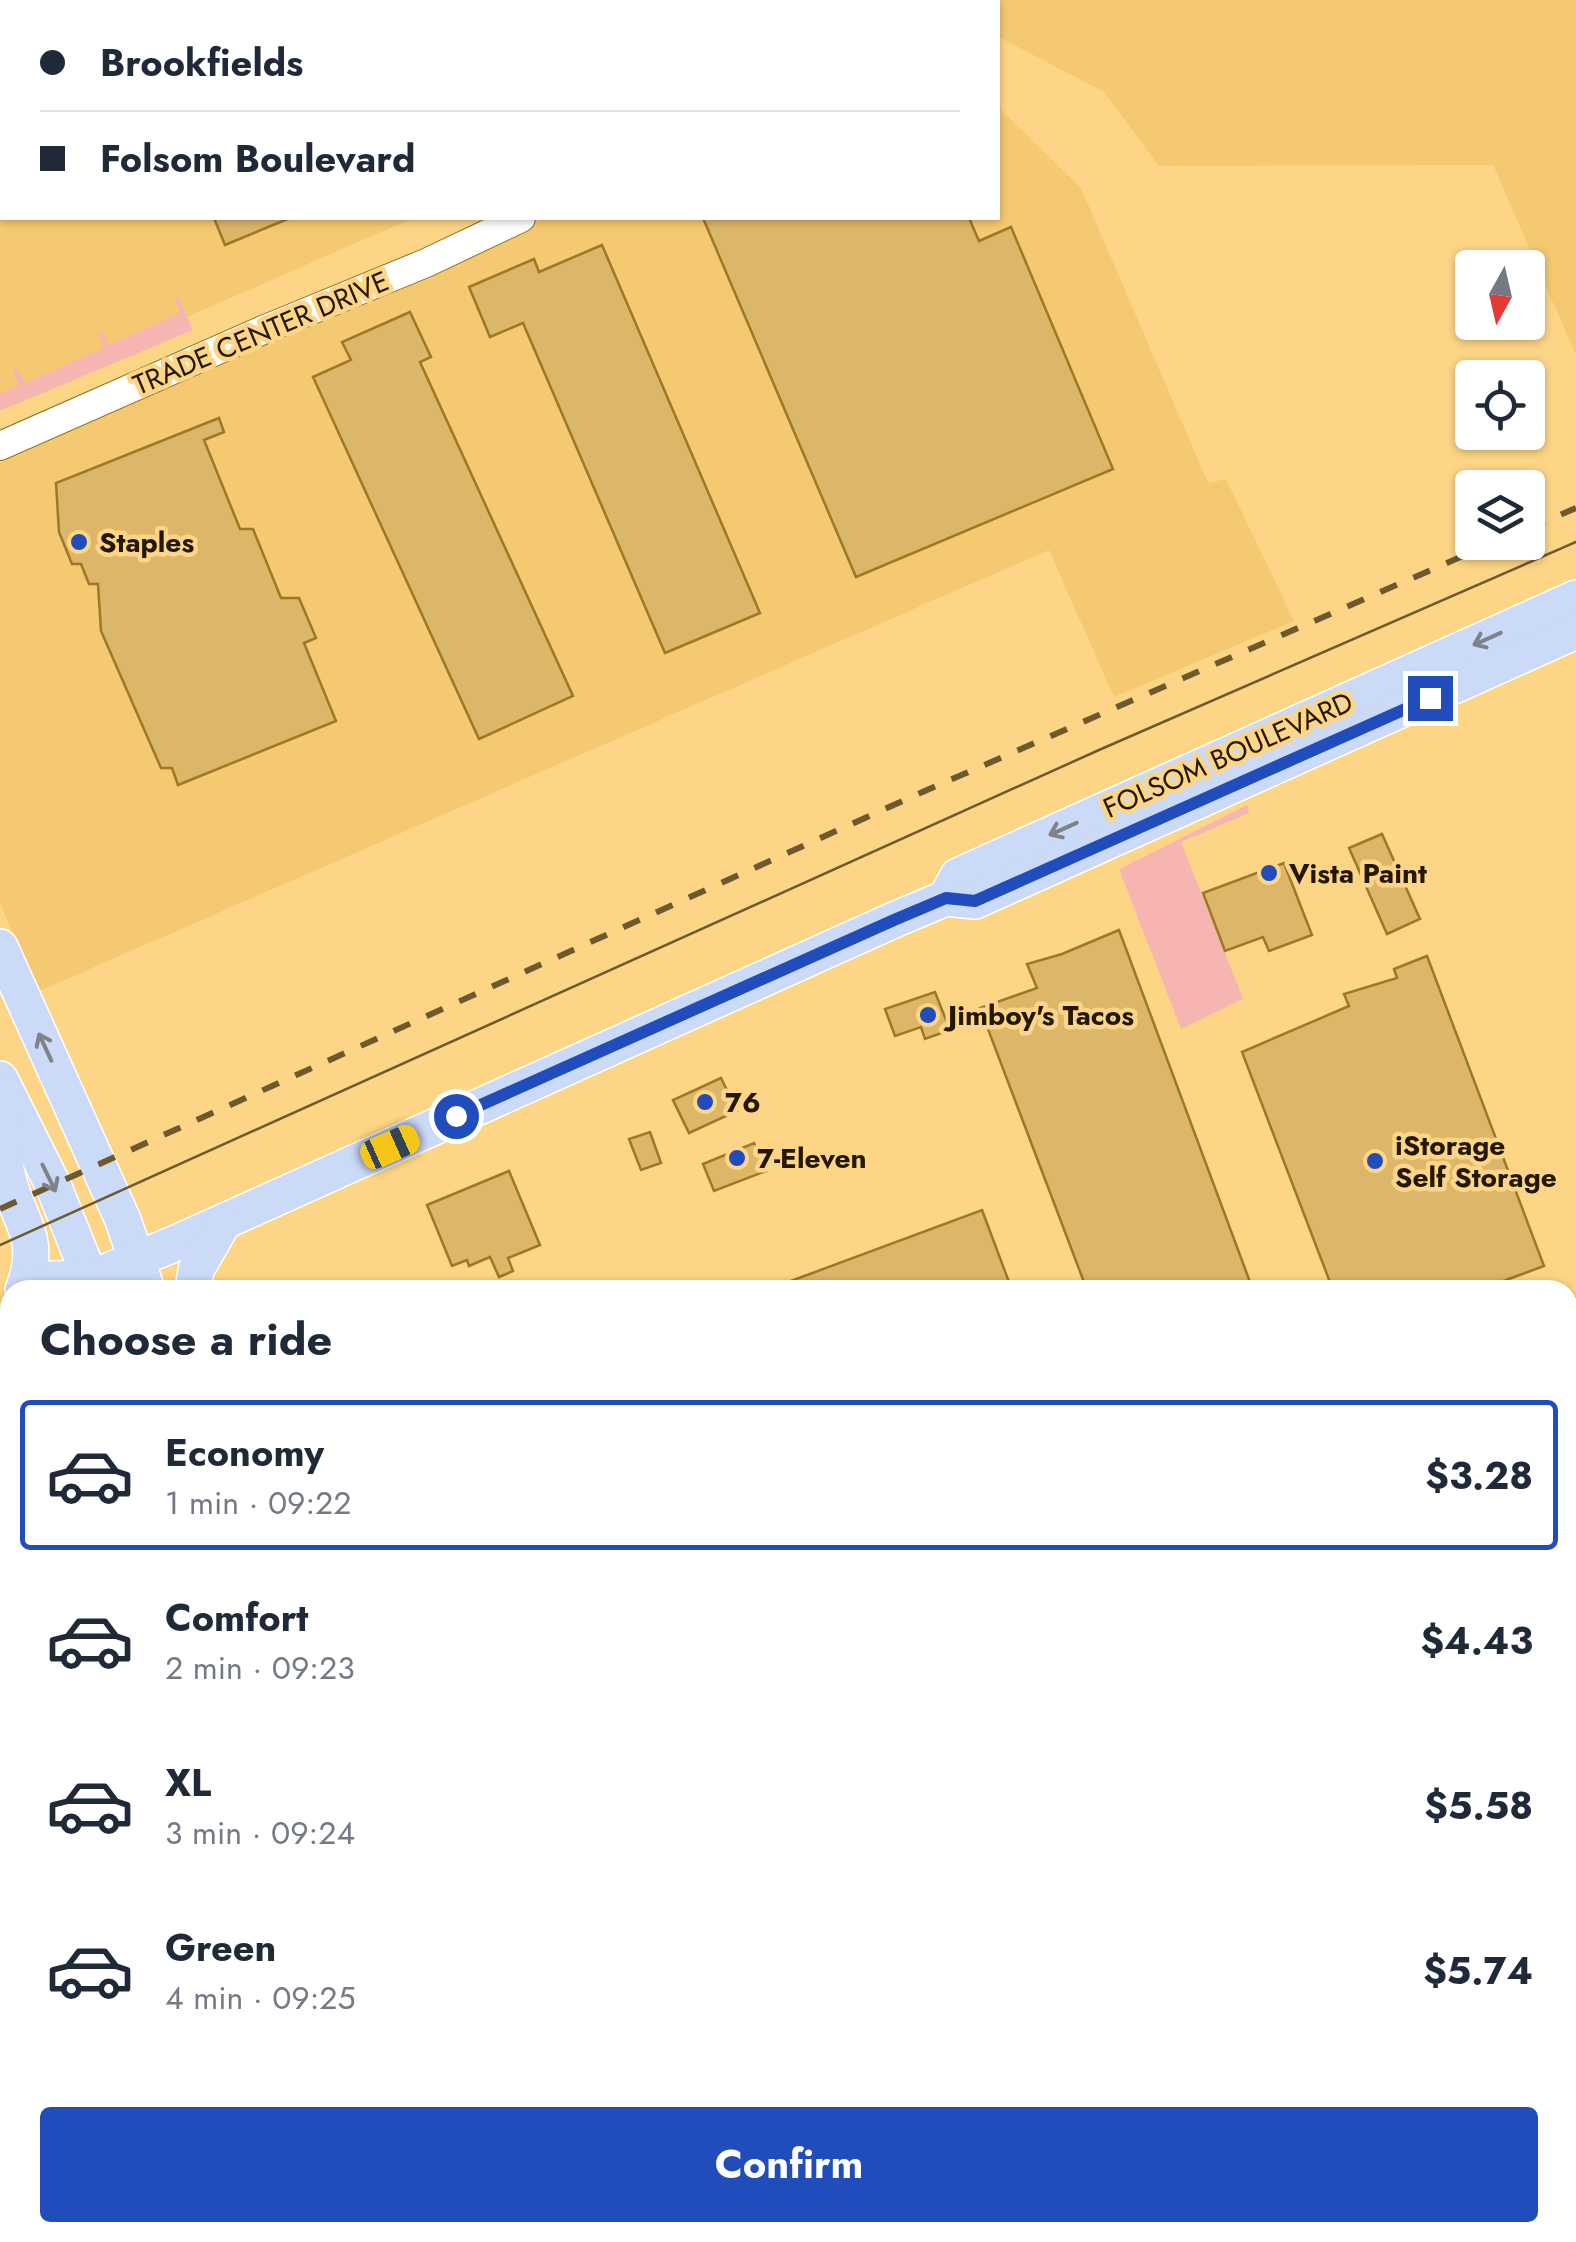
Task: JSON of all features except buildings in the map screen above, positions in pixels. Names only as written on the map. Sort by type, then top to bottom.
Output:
[{"type":"main road","name":"FOLSOM BOULEVARD","points":[[946,898],[958,876],[1576,598]]},
{"type":"main road","name":"FOLSOM BOULEVARD","points":[[142,1275],[223,1223],[946,898],[975,901],[1256,777],[1262,758],[1291,752],[1576,632]]},
{"type":"main road","points":[[1291,752],[1334,725],[1351,700]]},
{"type":"main road","points":[[0,947],[123,1220],[142,1275]]},
{"type":"main road","points":[[3,1085],[52,1185],[87,1280]]},
{"type":"main road","points":[[3,1085],[2,1147],[8,1179],[32,1243],[27,1280]]},
{"type":"main road","points":[[194,1280],[196,1270],[223,1223]]},
{"type":"street","name":"TRADE CENTER DRIVE","points":[[0,446],[426,263],[517,220]]},
{"type":"shaded area","points":[[1000,0],[1576,0],[1576,355],[1545,284],[1545,250],[1530,250],[1493,165],[1159,166],[1104,92],[1000,38]]},
{"type":"shaded area","points":[[1000,109],[1081,188],[1208,483],[1226,479],[1294,621],[1114,697],[1049,550],[37,992],[0,903],[0,463],[542,220],[1000,220]]},
{"type":"shaded area","points":[[0,220],[408,220],[0,399]]},
{"type":"shaded area","points":[[179,298],[193,330],[0,411],[0,394],[19,385],[13,371],[18,369],[25,383],[104,348],[98,333],[102,331],[109,345],[180,313],[175,300]]},
{"type":"shaded area","points":[[1247,805],[1249,813],[1181,842],[1243,999],[1181,1029],[1119,869]]},
{"type":"tram line","points":[[0,1245],[1099,750],[1576,542]]},
{"type":"railway","points":[[1545,522],[1576,508]]},
{"type":"railway","points":[[0,1209],[918,794],[1455,559]]},
{"type":"place","name":"Staples","points":[[79,542]]},
{"type":"place","name":"Vista Paint","points":[[1269,873]]},
{"type":"place","name":"Jimboy's Tacos","points":[[928,1015]]},
{"type":"place","name":"76","points":[[705,1102]]},
{"type":"place","name":"7-Eleven","points":[[737,1158]]},
{"type":"place","name":"iStorage Self Storage","points":[[1375,1161]]},
{"type":"route","points":[[456,1116],[894,920],[946,898],[975,901],[1430,698]]}]
